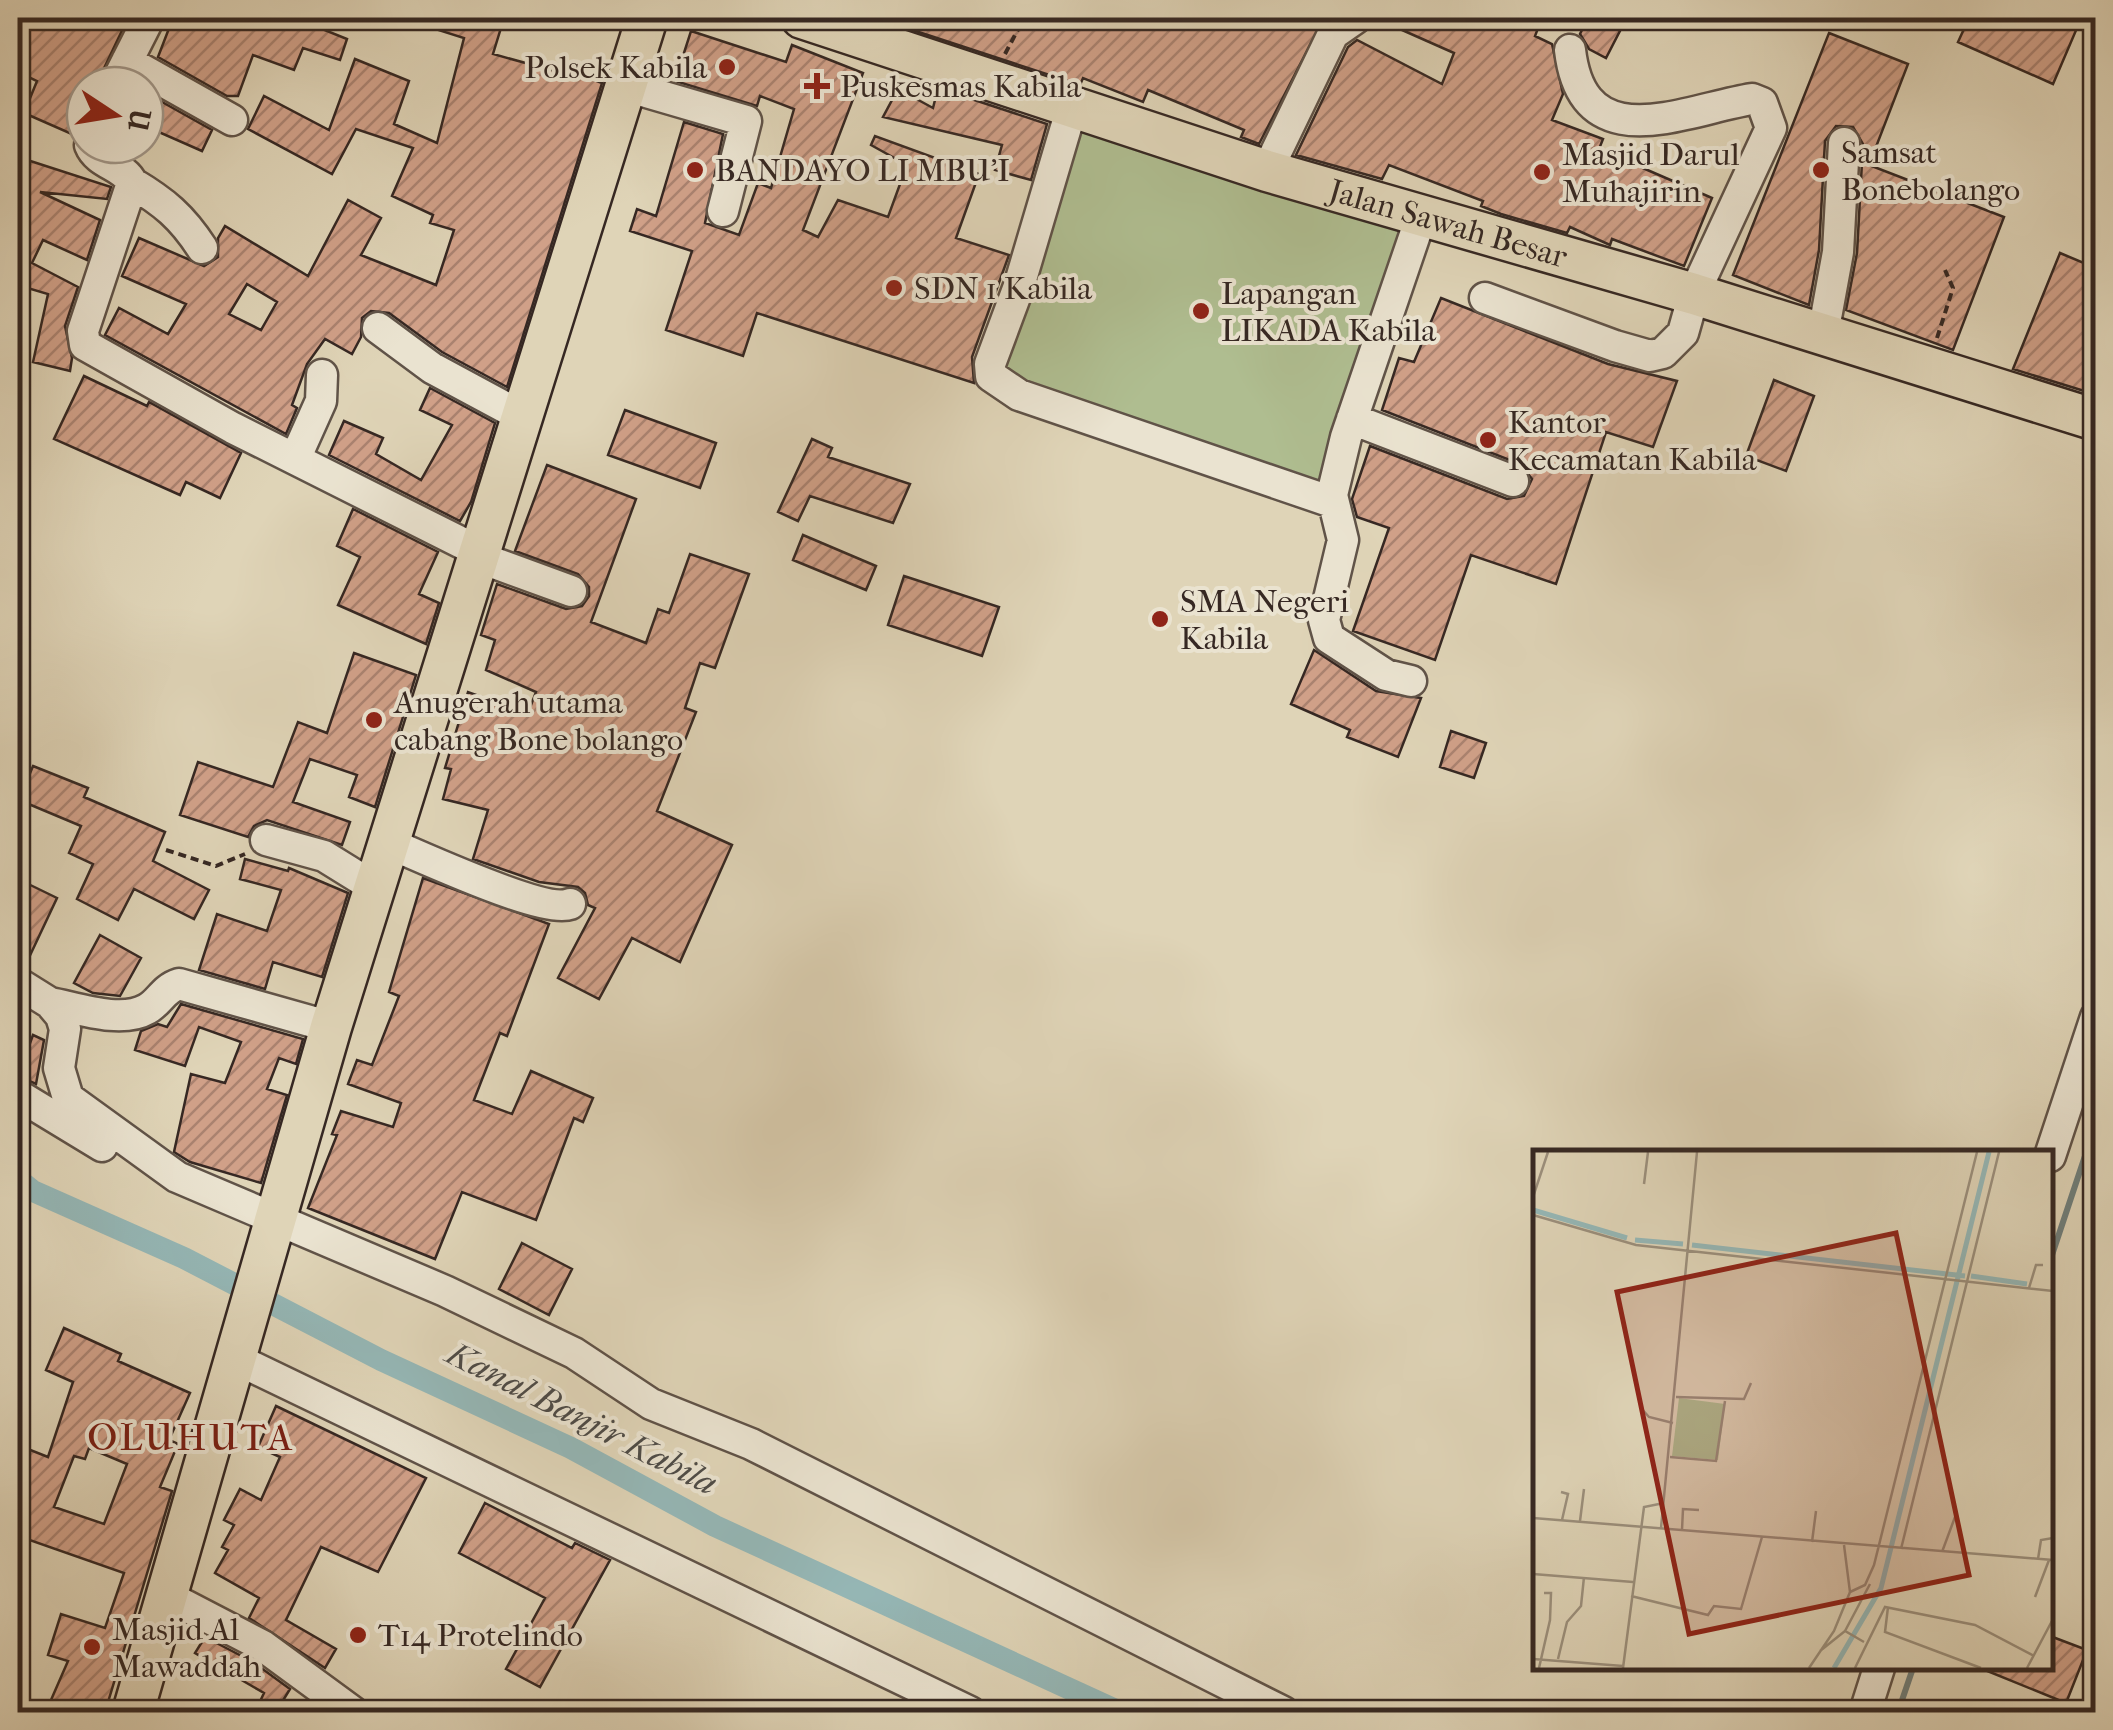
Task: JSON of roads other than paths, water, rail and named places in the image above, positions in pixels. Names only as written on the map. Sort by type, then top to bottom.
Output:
[{"type":"main road","points":[[133,1712],[331,1026],[646,18]]},
{"type":"main road","name":"Jalan Sawah Besar","points":[[803,18],[1267,171],[1694,294],[2096,420]]},
{"type":"street","points":[[125,65],[150,18]]},
{"type":"street","points":[[1267,171],[1333,34],[1356,18]]},
{"type":"street","points":[[1485,298],[1650,356],[1663,353],[1683,333],[1694,294],[1771,128],[1770,116],[1762,103],[1752,99],[1668,121],[1617,120],[1584,92],[1573,76],[1570,50]]},
{"type":"street","points":[[626,86],[746,121],[723,210]]},
{"type":"street","points":[[165,92],[232,120]]},
{"type":"street","points":[[1072,108],[1019,286],[990,364],[997,384],[1058,410],[1332,502]]},
{"type":"street","points":[[1822,334],[1838,252],[1844,144]]},
{"type":"street","points":[[110,165],[128,175],[132,184],[171,207],[187,222],[202,248]]},
{"type":"street","points":[[132,184],[83,331],[85,345],[479,554],[571,591]]},
{"type":"street","points":[[1410,682],[1372,667],[1324,630],[1343,540],[1332,502],[1352,419],[1422,217]]},
{"type":"street","points":[[378,328],[432,368],[523,417]]},
{"type":"street","points":[[295,459],[321,402],[322,375]]},
{"type":"street","points":[[1045,442],[1058,410]]},
{"type":"street","points":[[1352,419],[1513,481]]},
{"type":"street","points":[[266,840],[324,856],[374,887]]},
{"type":"street","points":[[388,843],[526,898],[561,907],[570,904]]},
{"type":"street","points":[[18,984],[50,1002],[132,1014],[150,1008],[172,986],[188,985],[331,1026]]},
{"type":"street","points":[[50,1002],[64,1024],[59,1068],[68,1098],[152,1163]]},
{"type":"street","points":[[2052,1150],[2096,1017]]},
{"type":"street","points":[[18,1095],[106,1148],[152,1163],[273,1223],[574,1353],[651,1404],[751,1444],[1283,1712]]},
{"type":"street","points":[[238,1355],[970,1712]]},
{"type":"street","points":[[167,1596],[263,1646],[353,1712]]},
{"type":"street","points":[[1865,1712],[1878,1670]]},
{"type":"waterway","points":[[2053,1252],[2096,1123]]},
{"type":"waterway","name":"Kanal Banjir Kabila","points":[[18,1179],[33,1191],[184,1258],[381,1360],[571,1448],[715,1526],[1120,1712]]},
{"type":"waterway","points":[[1898,1712],[1912,1670]]},
{"type":"place","name":"Polsek Kabila","points":[[727,67]]},
{"type":"place","name":"Puskesmas Kabila","points":[[817,86]]},
{"type":"place","name":"BANDAYO LI MBU'I","points":[[695,170]]},
{"type":"place","name":"Samsat Bonebolango","points":[[1821,170]]},
{"type":"place","name":"Masjid Darul Muhajirin","points":[[1542,172]]},
{"type":"place","name":"SDN 1 Kabila","points":[[894,288]]},
{"type":"place","name":"Lapangan LIKADA Kabila","points":[[1201,311]]},
{"type":"place","name":"Kantor Kecamatan Kabila","points":[[1488,440]]},
{"type":"place","name":"SMA Negeri Kabila","points":[[1160,619]]},
{"type":"place","name":"Anugerah utama cabang Bone bolango","points":[[374,720]]},
{"type":"place","name":"T14 Protelindo","points":[[358,1635]]},
{"type":"place","name":"Masjid Al Mawaddah","points":[[92,1647]]},
{"type":"district","name":"OLUHUTA","points":[[191,1437]]}]
